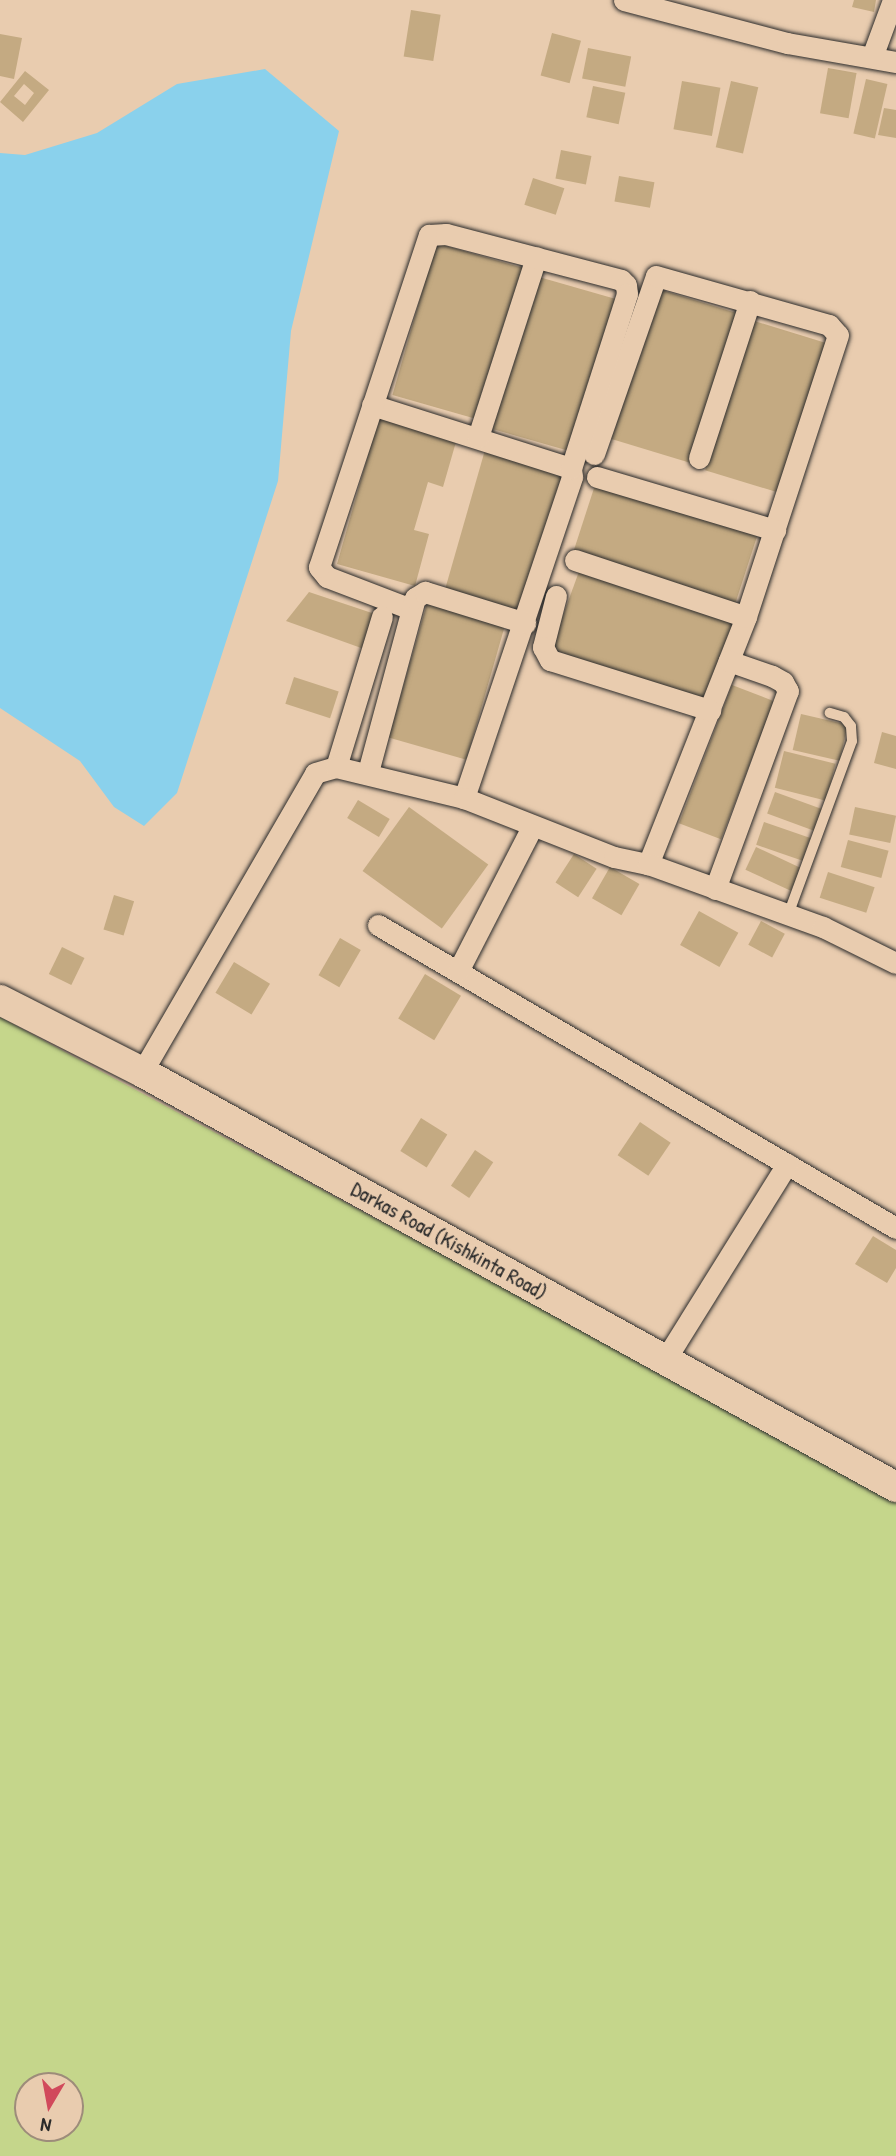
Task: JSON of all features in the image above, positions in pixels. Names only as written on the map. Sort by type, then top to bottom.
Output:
[{"type":"main road","name":"Darkas Road (Kishkinta Road)","points":[[0,1000],[142,1072],[896,1487]]},
{"type":"street","points":[[624,0],[788,43],[896,62]]},
{"type":"street","points":[[872,57],[893,0]]},
{"type":"street","points":[[411,609],[327,577],[321,574],[319,567],[429,235],[446,234],[621,281],[626,285],[627,294],[571,468],[572,477],[464,798]]},
{"type":"street","points":[[478,437],[536,257]]},
{"type":"street","points":[[594,454],[656,276],[670,277],[829,325],[838,335],[746,617],[648,864]]},
{"type":"street","points":[[699,458],[750,301]]},
{"type":"street","points":[[372,405],[571,468]]},
{"type":"street","points":[[597,477],[775,530]]},
{"type":"street","points":[[575,560],[746,617]]},
{"type":"street","points":[[368,772],[415,598],[425,592],[525,623]]},
{"type":"street","points":[[556,596],[543,647],[550,660],[710,710]]},
{"type":"street","points":[[336,767],[382,617]]},
{"type":"street","points":[[715,889],[788,691],[783,682],[729,661]]},
{"type":"street","points":[[142,1072],[315,773],[336,767],[368,772],[464,798],[614,857],[648,864],[823,928],[896,963]]},
{"type":"street","points":[[458,971],[532,827]]},
{"type":"street","points":[[378,925],[896,1228]]},
{"type":"street","points":[[665,1360],[787,1164]]},
{"type":"lane","points":[[788,915],[852,741],[851,726],[844,717],[830,713]]},
{"type":"green space","points":[[0,1017],[896,1498],[896,2156],[0,2156]]},
{"type":"water","points":[[265,69],[339,131],[291,331],[278,481],[177,793],[144,826],[114,807],[80,761],[0,708],[0,153],[25,155],[97,133],[177,84]]},
{"type":"building","points":[[854,0],[876,0],[874,12],[852,7]]},
{"type":"building","points":[[411,10],[441,15],[433,61],[404,56]]},
{"type":"building","points":[[552,33],[581,41],[570,83],[541,76]]},
{"type":"building","points":[[0,34],[22,38],[14,79],[0,76]]},
{"type":"building","points":[[588,48],[631,56],[625,87],[582,78]]},
{"type":"building","points":[[828,68],[857,73],[849,118],[820,113]]},
{"type":"building","points":[[25,71],[49,90],[23,122],[0,102]],"holes":[[[24,84],[34,93],[25,105],[14,96]]]},
{"type":"building","points":[[866,79],[887,84],[875,139],[853,134]]},
{"type":"building","points":[[682,81],[720,88],[712,136],[673,129]]},
{"type":"building","points":[[731,81],[758,87],[743,154],[716,147]]},
{"type":"building","points":[[593,86],[625,93],[619,124],[586,117]]},
{"type":"building","points":[[884,108],[896,110],[896,138],[878,135]]},
{"type":"building","points":[[561,150],[591,156],[586,184],[555,178]]},
{"type":"building","points":[[619,176],[654,182],[650,208],[614,202]]},
{"type":"building","points":[[533,178],[564,188],[556,215],[524,205]]},
{"type":"building","points":[[436,243],[523,268],[480,420],[392,395]]},
{"type":"building","points":[[532,275],[618,300],[574,452],[488,428]]},
{"type":"building","points":[[655,288],[738,313],[692,464],[609,438]]},
{"type":"building","points":[[751,320],[833,345],[787,495],[705,470]]},
{"type":"building","points":[[380,413],[458,435],[443,487],[428,482],[414,530],[429,534],[415,586],[337,564]]},
{"type":"building","points":[[485,450],[567,473],[526,617],[444,593]]},
{"type":"building","points":[[596,482],[758,535],[733,610],[572,557]]},
{"type":"building","points":[[581,566],[734,622],[704,704],[551,649]]},
{"type":"building","points":[[309,592],[375,614],[364,649],[286,621]]},
{"type":"building","points":[[428,600],[506,622],[466,760],[389,737]]},
{"type":"building","points":[[294,677],[339,692],[330,718],[285,704]]},
{"type":"building","points":[[732,685],[774,701],[721,839],[679,823]]},
{"type":"building","points":[[801,714],[848,725],[839,761],[793,750]]},
{"type":"building","points":[[882,732],[896,736],[896,769],[874,763]]},
{"type":"building","points":[[784,751],[835,764],[826,801],[775,788]]},
{"type":"building","points":[[775,792],[824,810],[816,831],[767,814]]},
{"type":"building","points":[[358,800],[390,819],[379,837],[347,818]]},
{"type":"building","points":[[409,807],[488,865],[442,929],[363,871]]},
{"type":"building","points":[[855,807],[896,816],[890,843],[849,834]]},
{"type":"building","points":[[764,822],[810,838],[803,861],[756,845]]},
{"type":"building","points":[[848,840],[889,851],[881,878],[841,867]]},
{"type":"building","points":[[756,847],[801,868],[791,891],[745,870]]},
{"type":"building","points":[[574,854],[597,869],[578,897],[555,883]]},
{"type":"building","points":[[610,867],[639,884],[621,915],[592,898]]},
{"type":"building","points":[[828,872],[875,887],[866,913],[820,898]]},
{"type":"building","points":[[114,895],[134,901],[124,936],[103,929]]},
{"type":"building","points":[[699,911],[738,933],[719,967],[680,945]]},
{"type":"building","points":[[761,921],[785,934],[772,958],[748,945]]},
{"type":"building","points":[[340,938],[361,950],[339,987],[318,975]]},
{"type":"building","points":[[62,947],[84,958],[71,985],[49,974]]},
{"type":"building","points":[[234,962],[270,984],[251,1014],[215,993]]},
{"type":"building","points":[[425,974],[461,996],[434,1040],[398,1019]]},
{"type":"building","points":[[421,1118],[447,1134],[427,1168],[400,1151]]},
{"type":"building","points":[[640,1122],[671,1143],[648,1176],[618,1155]]},
{"type":"building","points":[[475,1150],[493,1162],[469,1198],[451,1186]]},
{"type":"building","points":[[873,1236],[896,1250],[896,1268],[887,1283],[855,1264]]}]
